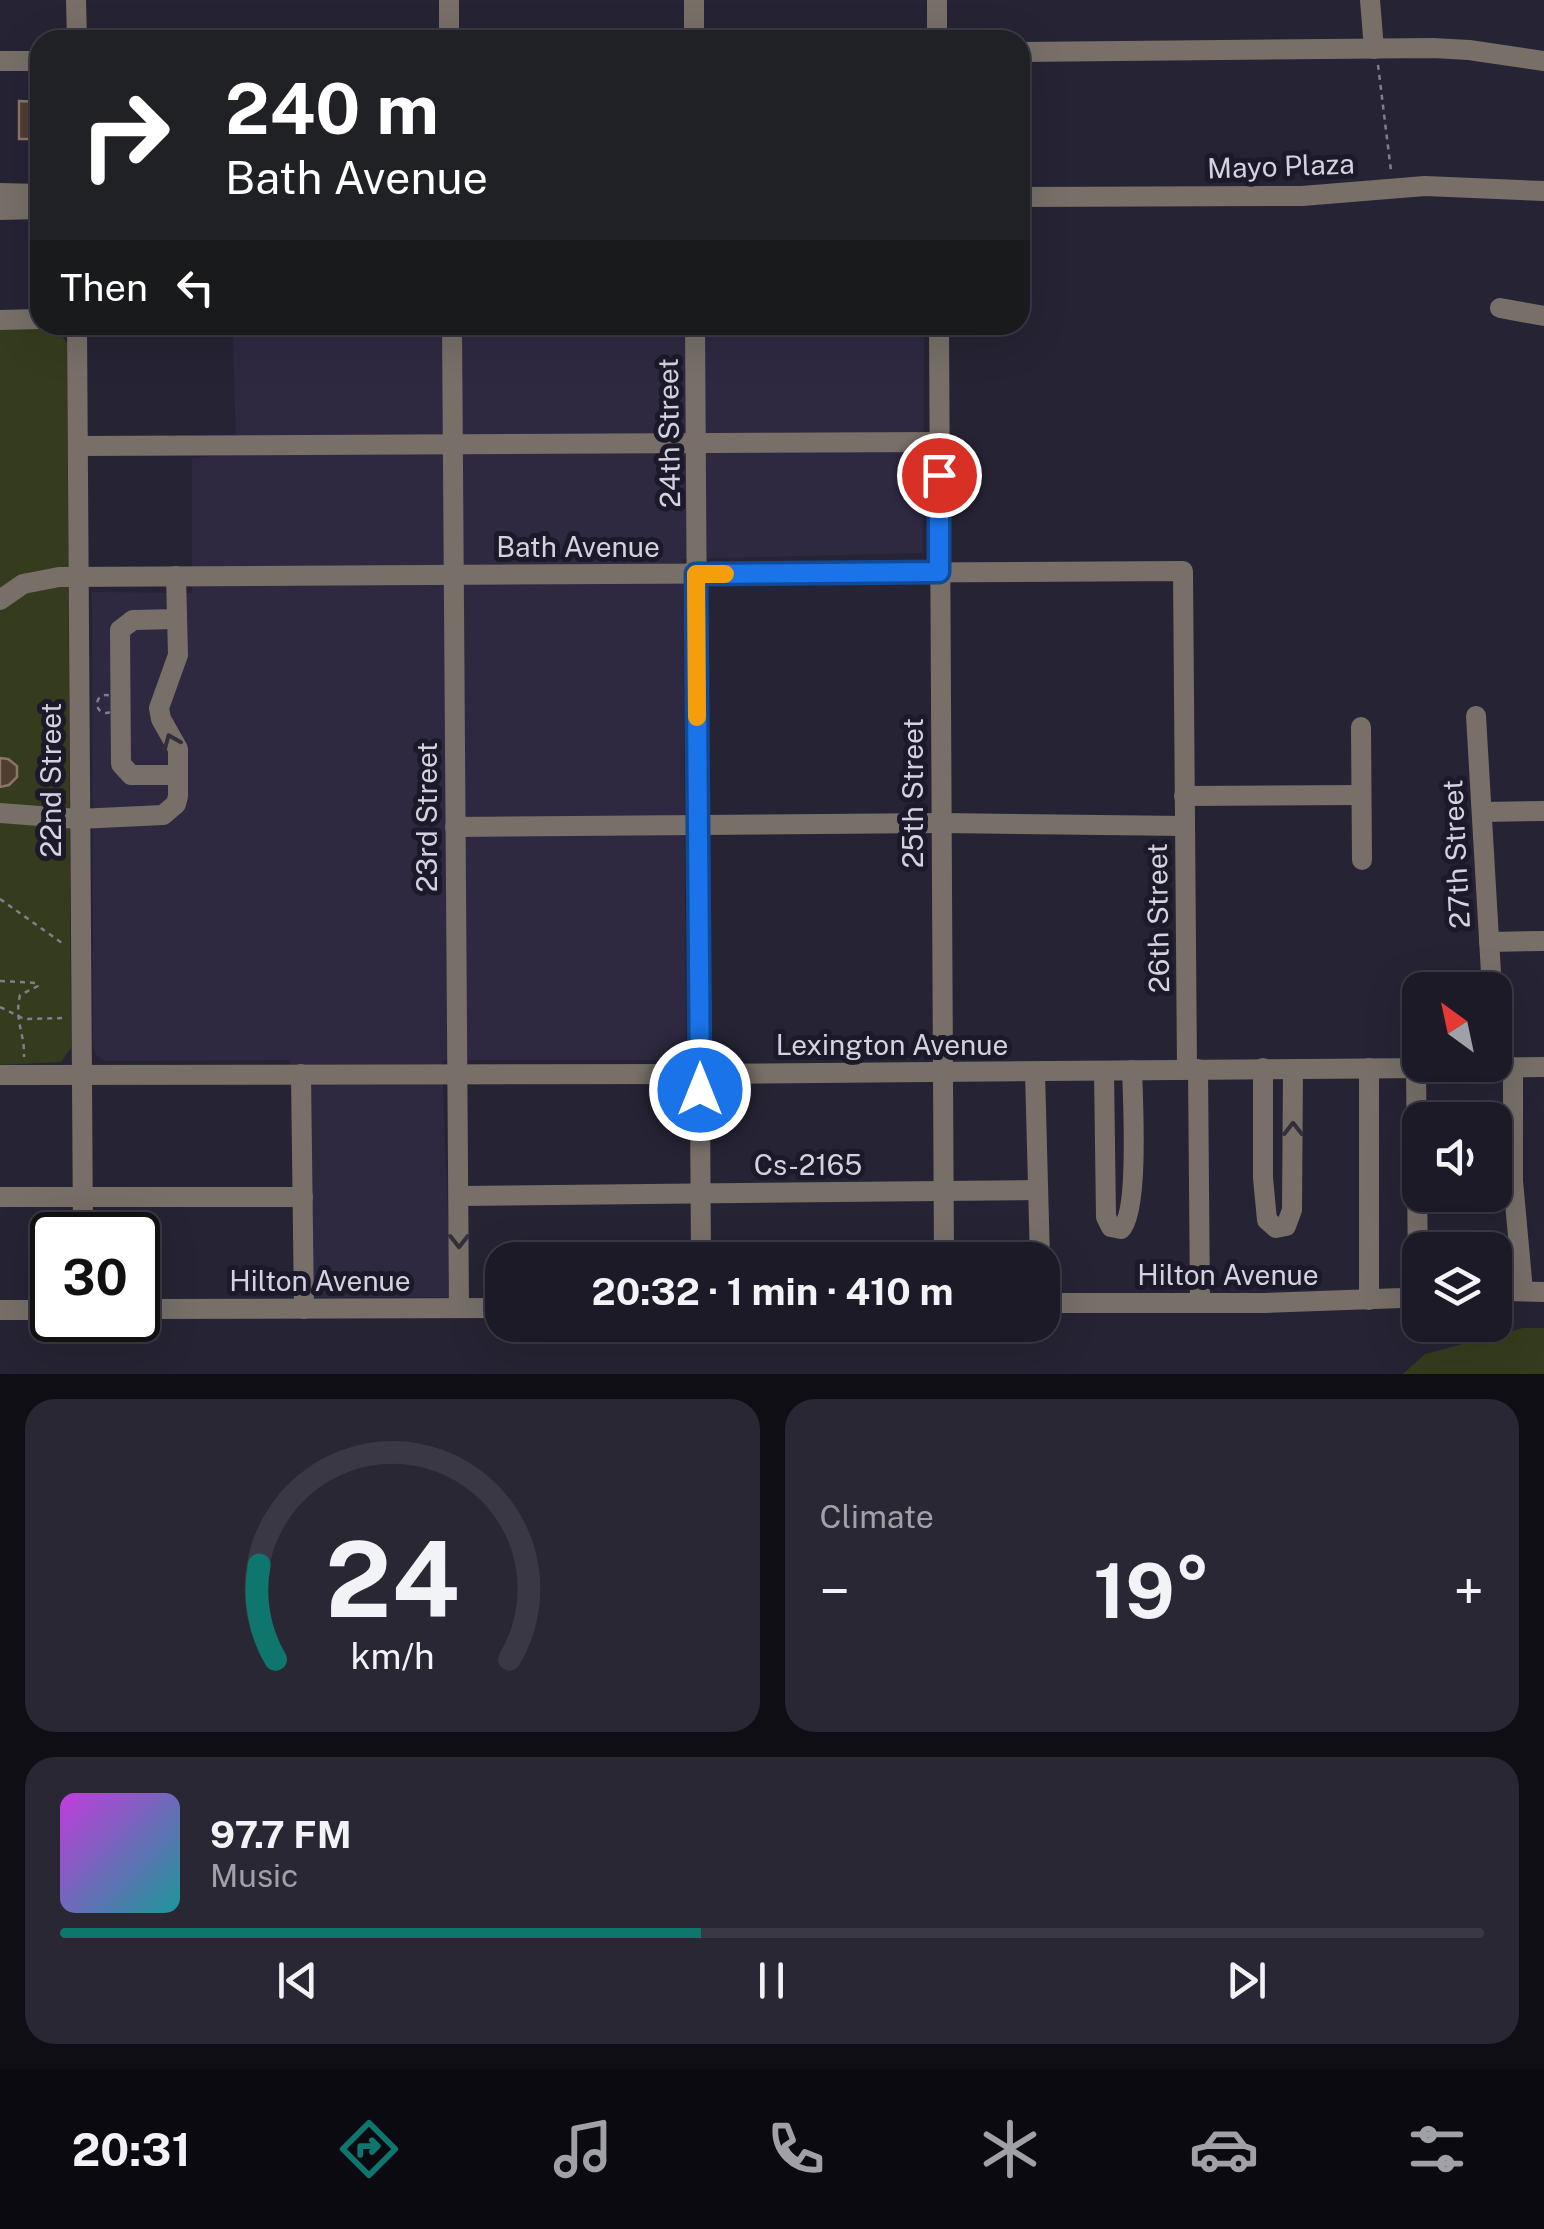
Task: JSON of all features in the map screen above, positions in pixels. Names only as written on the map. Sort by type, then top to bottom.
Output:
[{"type":"street","points":[[76,0],[76,30]]},
{"type":"street","points":[[449,0],[450,30]]},
{"type":"street","points":[[694,0],[694,30]]},
{"type":"street","points":[[937,0],[938,30]]},
{"type":"street","points":[[1370,0],[1374,49]]},
{"type":"street","points":[[1030,52],[1469,50],[1544,61]]},
{"type":"street","points":[[0,61],[30,61]]},
{"type":"street","name":"Mayo Plaza","points":[[1030,197],[1302,196],[1462,186],[1544,192]]},
{"type":"street","points":[[0,193],[30,194]]},
{"type":"street","points":[[0,210],[30,209]]},
{"type":"street","points":[[1500,308],[1544,316]]},
{"type":"street","points":[[0,320],[30,320]]},
{"type":"street","name":"22nd Street","points":[[77,335],[83,1212]]},
{"type":"street","name":"23rd Street","points":[[452,335],[459,1308]]},
{"type":"street","name":"24th Street","points":[[695,335],[701,1242]]},
{"type":"street","name":"25th Street","points":[[939,335],[944,1242]]},
{"type":"street","points":[[78,446],[940,442]]},
{"type":"street","name":"Bath Avenue","points":[[0,600],[32,580],[78,577],[1183,572],[1184,766]]},
{"type":"street","points":[[0,813],[78,819],[163,816],[176,804],[176,743],[164,726],[160,708],[178,656],[176,576]]},
{"type":"street","points":[[177,619],[133,620],[122,625],[120,667],[121,764],[130,775],[178,775]]},
{"type":"street","name":"27th Street","points":[[1476,716],[1490,972]]},
{"type":"street","points":[[1362,726],[1362,860]]},
{"type":"street","name":"26th Street","points":[[1184,766],[1200,1303]]},
{"type":"street","points":[[1184,796],[1361,794]]},
{"type":"street","points":[[1482,812],[1544,811]]},
{"type":"street","points":[[455,827],[1185,826]]},
{"type":"street","points":[[1488,942],[1544,941]]},
{"type":"street","name":"Lexington Avenue","points":[[1512,1067],[1544,1067]]},
{"type":"street","points":[[1264,1068],[1263,1178],[1268,1220],[1276,1228],[1289,1222],[1293,1069]]},
{"type":"street","points":[[1369,1068],[1369,1300]]},
{"type":"street","name":"Lexington Avenue","points":[[0,1075],[1402,1068]]},
{"type":"street","points":[[1104,1070],[1106,1217],[1112,1227],[1122,1229],[1130,1218],[1132,1070]]},
{"type":"street","points":[[1035,1072],[1039,1242]]},
{"type":"street","points":[[301,1074],[304,1309]]},
{"type":"street","name":"Hilton Avenue","points":[[1060,1303],[1369,1300],[1402,1298],[1414,1293],[1418,1278],[1416,1082]]},
{"type":"street","points":[[1505,1082],[1524,1291]]},
{"type":"street","points":[[1104,1135],[1133,1134]]},
{"type":"street","points":[[1263,1178],[1292,1178]]},
{"type":"street","points":[[1104,1179],[1132,1179]]},
{"type":"street","name":"Cs-2165","points":[[459,1196],[1038,1190]]},
{"type":"street","points":[[0,1197],[302,1197]]},
{"type":"street","name":"Hilton Avenue","points":[[160,1309],[485,1308]]},
{"type":"street","points":[[0,1310],[30,1310]]},
{"type":"path","points":[[1374,49],[1390,167],[1400,188]]},
{"type":"path","points":[[103,695],[97,706],[104,713]]},
{"type":"path","points":[[0,899],[62,942]]},
{"type":"path","points":[[0,981],[38,986],[20,995],[16,1014],[24,1057]]},
{"type":"path","points":[[0,1008],[24,1019],[62,1018]]},
{"type":"shaded area","points":[[233,335],[924,335],[923,553],[683,559],[686,1060],[442,1060],[451,1297],[296,1297],[290,1060],[105,1061],[95,1054],[92,592],[192,593],[192,458],[236,454]]},
{"type":"green space","points":[[28,328],[30,335],[60,335],[67,343],[71,1048],[61,1062],[0,1065],[0,329]]},
{"type":"green space","points":[[1544,1328],[1544,1374],[1403,1374],[1425,1354],[1470,1342],[1512,1342],[1512,1331]]},
{"type":"building","points":[[19,101],[30,102],[30,139],[19,139]]},
{"type":"building","points":[[0,758],[17,766],[17,777],[0,787]]},
{"type":"slow traffic","points":[[697,717],[696,574],[725,574]]},
{"type":"route","points":[[700,1090],[696,574],[939,572],[939,475]]}]
